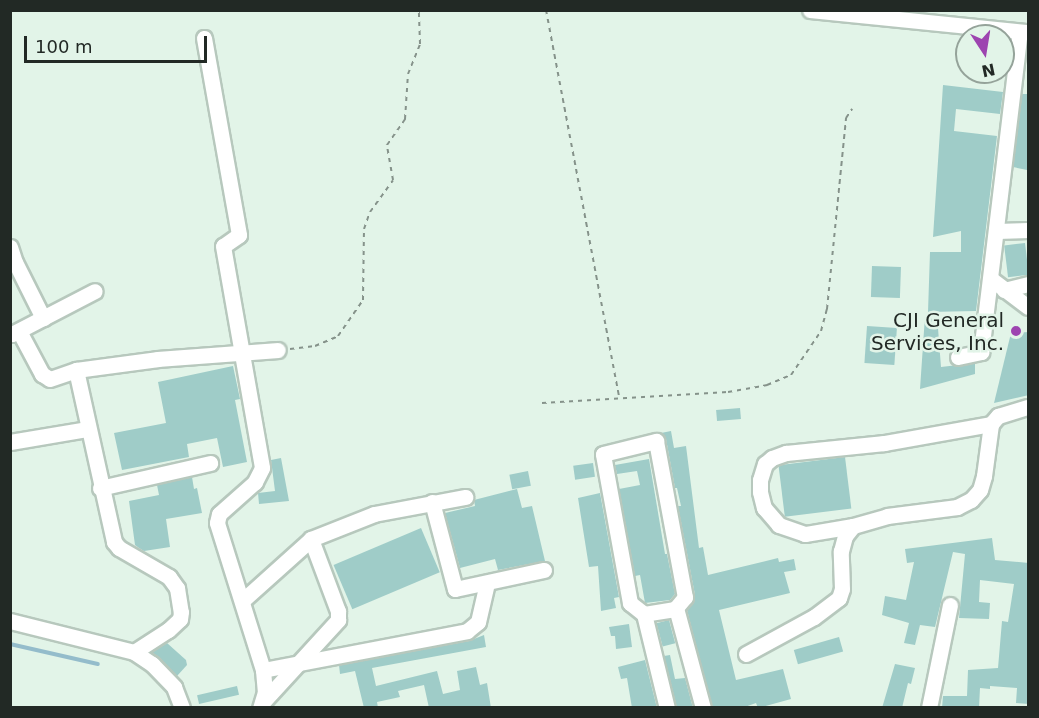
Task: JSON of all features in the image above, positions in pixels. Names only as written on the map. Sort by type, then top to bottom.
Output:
[{"type":"street","points":[[810,10],[1024,32],[981,352],[958,357]]},
{"type":"street","points":[[204,38],[239,235],[223,246],[262,468],[255,483],[217,518],[263,670],[265,692],[261,705]]},
{"type":"street","points":[[997,231],[1029,230]]},
{"type":"street","points":[[10,247],[43,318]]},
{"type":"street","points":[[991,279],[1029,307]]},
{"type":"street","points":[[1004,290],[1029,284]]},
{"type":"street","points":[[95,291],[15,332],[46,378],[76,370],[158,359],[278,350]]},
{"type":"street","points":[[76,370],[100,488],[115,545],[169,577],[177,588],[180,619],[168,630],[134,652]]},
{"type":"street","points":[[992,424],[884,443],[786,453],[772,458],[765,464],[760,480],[764,508],[779,525],[805,534],[853,526],[887,516],[957,507],[972,500],[980,490],[992,424],[998,416],[1029,407]]},
{"type":"street","points":[[10,442],[87,429]]},
{"type":"street","points":[[644,614],[676,608],[685,595],[655,441],[603,454],[630,603],[644,614],[667,708]]},
{"type":"street","points":[[100,488],[210,463]]},
{"type":"street","points":[[242,601],[312,539],[374,514],[465,496]]},
{"type":"street","points":[[432,502],[454,589],[544,570]]},
{"type":"street","points":[[746,654],[814,617],[839,598],[842,589],[841,551],[845,536],[853,526]]},
{"type":"street","points":[[261,705],[338,620],[339,615],[312,539]]},
{"type":"street","points":[[263,670],[467,631],[478,622],[487,583]]},
{"type":"street","points":[[929,708],[950,605]]},
{"type":"street","points":[[676,608],[703,708]]},
{"type":"street","points":[[10,621],[134,652],[152,664],[174,687],[182,708]]},
{"type":"path","points":[[278,350],[315,346],[338,336],[363,300],[364,229],[370,212],[393,180],[387,146],[405,119],[408,74],[420,44],[419,10]]},
{"type":"path","points":[[546,10],[619,398]]},
{"type":"path","points":[[542,403],[728,392],[766,385],[791,375],[821,331],[827,309],[846,118],[852,109]]},
{"type":"building","points":[[943,85],[1003,92],[1000,114],[956,109],[954,131],[997,136],[976,311],[928,312],[930,252],[961,252],[961,231],[933,237]]},
{"type":"building","points":[[1022,94],[1029,94],[1027,170],[1013,167]]},
{"type":"building","points":[[1025,243],[1028,275],[1008,277],[1004,246]]},
{"type":"building","points":[[872,266],[901,267],[900,298],[871,297]]},
{"type":"building","points":[[937,315],[941,367],[975,363],[975,374],[920,389],[925,316]]},
{"type":"building","points":[[867,326],[897,328],[894,365],[864,363]]},
{"type":"building","points":[[1029,332],[1029,395],[994,403],[1011,333]]},
{"type":"building","points":[[233,366],[240,399],[235,400],[247,462],[223,467],[217,438],[187,444],[189,457],[122,470],[114,433],[166,423],[158,382]]},
{"type":"building","points":[[740,408],[741,419],[717,421],[716,410]]},
{"type":"building","points":[[671,431],[674,448],[686,446],[699,548],[703,547],[708,575],[778,558],[779,562],[794,559],[796,570],[784,572],[790,593],[719,610],[736,680],[783,669],[791,699],[758,708],[756,703],[742,708],[712,708],[687,610],[695,595],[678,506],[681,506],[677,488],[675,488],[666,439],[661,433]]},
{"type":"building","points":[[845,457],[851,509],[785,517],[778,465]]},
{"type":"building","points":[[281,458],[289,501],[259,504],[258,493],[275,491],[271,460]]},
{"type":"building","points":[[649,459],[665,554],[667,554],[675,594],[670,600],[645,603],[640,575],[635,576],[619,489],[640,485],[637,471],[617,474],[615,465]]},
{"type":"building","points":[[593,463],[595,477],[575,480],[573,466]]},
{"type":"building","points":[[528,471],[531,486],[512,489],[509,475]]},
{"type":"building","points":[[192,477],[194,489],[197,488],[202,513],[166,519],[170,547],[144,551],[135,545],[129,501],[159,495],[157,485]]},
{"type":"building","points":[[517,489],[522,508],[532,506],[545,561],[498,570],[495,559],[460,568],[445,513],[475,506],[474,500]]},
{"type":"building","points":[[600,493],[619,597],[614,598],[616,608],[601,611],[598,566],[589,567],[578,498]]},
{"type":"building","points":[[421,528],[440,572],[352,609],[334,565]]},
{"type":"building","points":[[992,538],[995,560],[1029,563],[1029,704],[1016,703],[1017,688],[990,686],[990,689],[980,688],[979,708],[942,708],[943,696],[967,696],[968,670],[998,668],[1002,621],[1008,622],[1014,584],[980,580],[979,602],[990,603],[989,619],[959,618],[965,554],[953,552],[935,627],[920,625],[915,645],[904,643],[909,623],[882,615],[885,596],[906,600],[914,562],[907,563],[905,549]]},
{"type":"building","points":[[669,620],[675,643],[663,647],[656,623]]},
{"type":"building","points":[[629,624],[632,647],[616,649],[615,636],[611,636],[609,627]]},
{"type":"building","points":[[484,635],[486,647],[372,668],[376,686],[437,671],[443,694],[460,690],[457,671],[476,667],[480,685],[487,683],[491,708],[429,708],[424,685],[398,691],[400,697],[377,702],[378,708],[364,708],[355,671],[340,674],[339,665],[469,641]]},
{"type":"building","points":[[839,637],[843,651],[798,664],[794,650]]},
{"type":"building","points":[[167,643],[186,660],[187,665],[177,676],[152,652]]},
{"type":"building","points":[[670,655],[675,679],[685,678],[693,708],[677,708],[664,656]]},
{"type":"building","points":[[645,660],[657,708],[632,708],[627,678],[621,679],[618,667]]},
{"type":"building","points":[[895,664],[915,668],[911,684],[908,683],[902,708],[882,708]]},
{"type":"building","points":[[237,686],[239,695],[199,704],[197,695]]},
{"type":"waterway","points":[[10,644],[98,664]]},
{"type":"place","name":"CJI General Services, Inc.","points":[[1016,331]]}]
